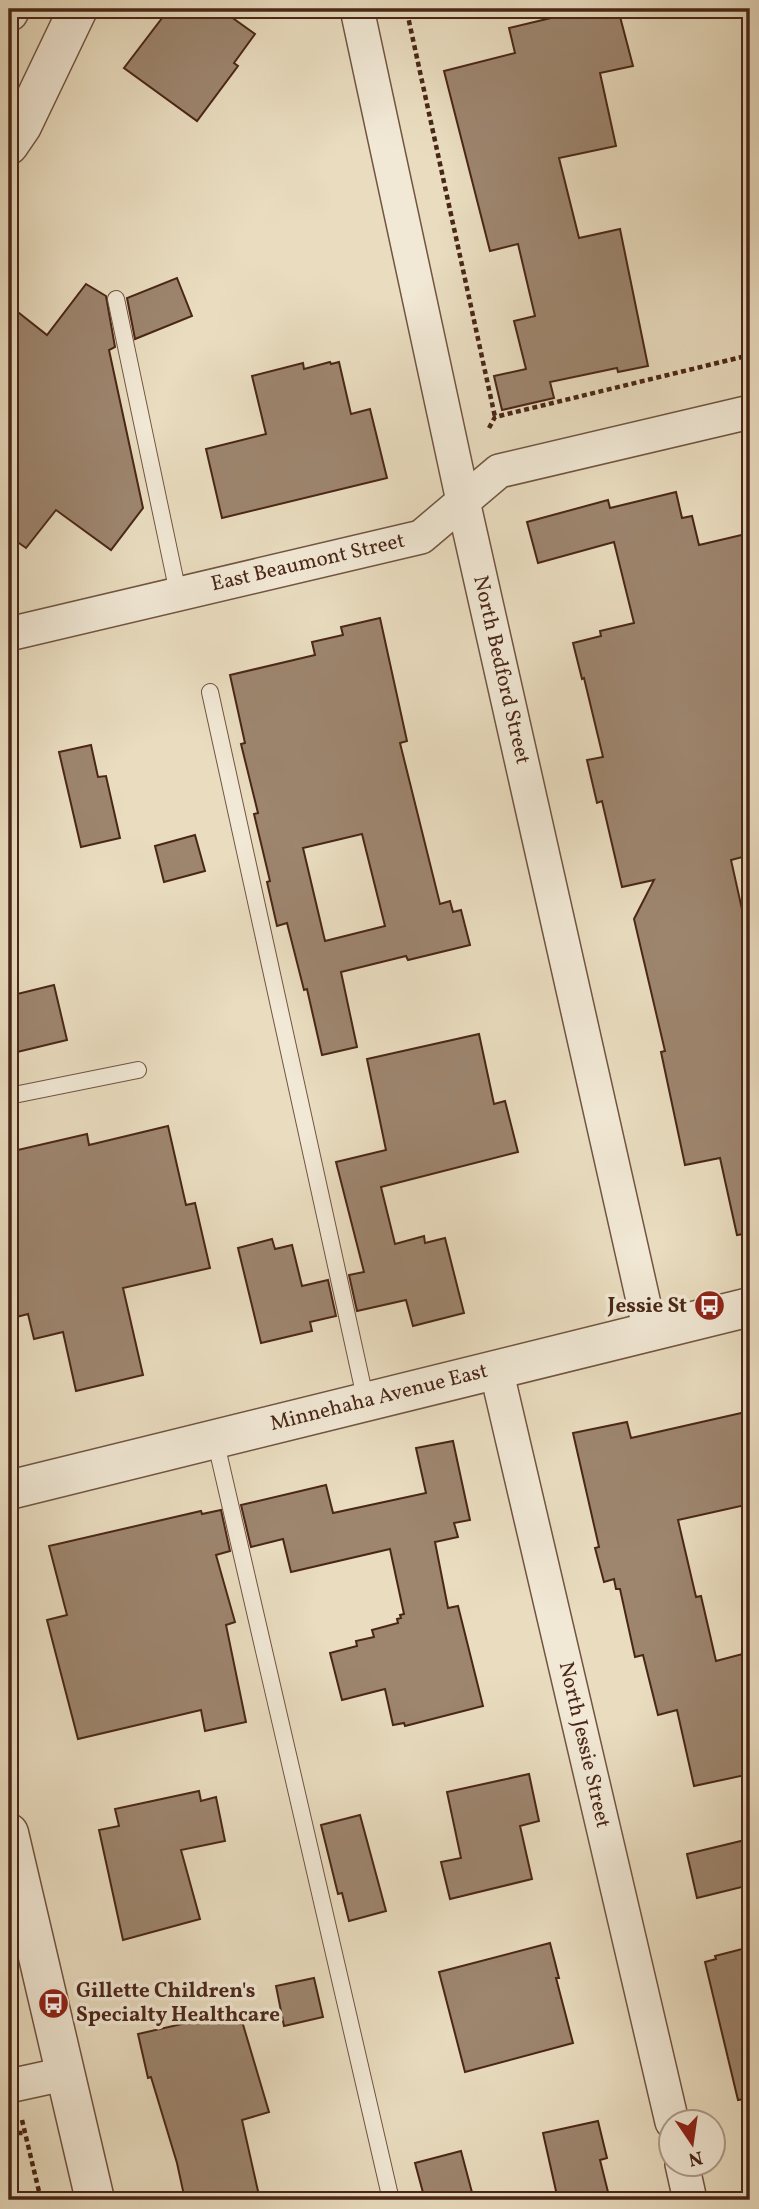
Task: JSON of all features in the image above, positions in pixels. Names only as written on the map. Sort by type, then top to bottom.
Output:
[{"type":"street","points":[[9,145],[22,126],[78,9]]},
{"type":"street","name":"North Bedford Street","points":[[374,11],[463,502],[650,1331]]},
{"type":"street","name":"East Beaumont Street","points":[[9,634],[421,537],[499,471],[750,412]]},
{"type":"street","name":"Minnehaha Avenue East","points":[[9,1490],[750,1307]]},
{"type":"street","name":"North Jessie Street","points":[[496,1369],[669,2108]]},
{"type":"street","points":[[9,1833],[95,2200]]},
{"type":"street","points":[[11,2086],[64,2074]]},
{"type":"street","points":[[685,2178],[690,2200]]},
{"type":"lane","points":[[116,299],[177,593]]},
{"type":"lane","points":[[210,692],[366,1402]]},
{"type":"lane","points":[[9,1096],[138,1070]]},
{"type":"lane","points":[[215,1439],[391,2200]]},
{"type":"path","points":[[374,11],[495,416],[489,428]]},
{"type":"path","points":[[495,416],[750,355]]},
{"type":"path","points":[[11,2086],[41,2200]]},
{"type":"path","points":[[9,2133],[24,2133]]},
{"type":"building","points":[[169,9],[220,9],[255,34],[234,63],[238,66],[197,121],[124,68]]},
{"type":"building","points":[[549,9],[618,9],[633,66],[600,73],[616,146],[559,158],[579,238],[620,229],[648,366],[618,372],[617,368],[550,382],[554,398],[502,410],[494,376],[526,369],[514,321],[535,316],[518,244],[490,251],[444,71],[515,53],[509,28],[551,18]]},
{"type":"building","points":[[177,278],[192,316],[135,339],[127,298]]},
{"type":"building","points":[[86,284],[106,296],[115,347],[109,350],[143,508],[111,550],[56,510],[26,548],[9,536],[9,305],[47,335]]},
{"type":"building","points":[[339,362],[351,414],[370,409],[387,478],[222,518],[206,449],[266,434],[252,376],[303,363],[304,369]]},
{"type":"building","points":[[676,492],[682,518],[692,516],[699,545],[750,533],[750,855],[731,860],[750,945],[750,1233],[737,1235],[720,1158],[685,1165],[661,1052],[665,1051],[634,919],[654,880],[622,887],[602,801],[597,803],[587,760],[603,757],[573,643],[601,636],[600,631],[634,623],[614,542],[538,563],[527,522],[608,500],[610,508]]},
{"type":"building","points":[[380,618],[407,741],[400,743],[440,904],[450,901],[453,912],[461,910],[470,945],[408,960],[406,956],[341,972],[357,1047],[322,1055],[307,989],[304,990],[287,923],[277,926],[267,882],[270,881],[254,814],[258,813],[241,744],[245,743],[230,675],[315,655],[312,642],[343,635],[341,627]],"holes":[[[362,834],[385,926],[325,941],[303,848]]]},
{"type":"building","points":[[91,745],[98,777],[106,776],[120,838],[81,847],[59,752]]},
{"type":"building","points":[[195,835],[205,871],[164,882],[155,846]]},
{"type":"building","points":[[54,985],[67,1040],[9,1054],[9,996]]},
{"type":"building","points":[[479,1034],[494,1104],[505,1101],[518,1152],[381,1187],[395,1244],[424,1236],[425,1243],[445,1238],[464,1313],[413,1326],[406,1300],[357,1311],[349,1275],[364,1272],[336,1162],[386,1150],[367,1059]]},
{"type":"building","points":[[168,1126],[186,1205],[195,1203],[210,1268],[123,1288],[143,1375],[76,1391],[63,1332],[34,1339],[28,1314],[9,1319],[9,1242],[18,1240],[9,1201],[9,1152],[87,1134],[89,1145]]},
{"type":"building","points":[[272,1239],[275,1249],[292,1245],[302,1286],[328,1280],[336,1316],[310,1322],[312,1331],[261,1343],[238,1248]]},
{"type":"building","points":[[750,1411],[750,1504],[678,1520],[696,1597],[701,1596],[716,1661],[750,1652],[750,1774],[694,1786],[677,1710],[658,1715],[643,1655],[635,1657],[620,1589],[616,1589],[614,1579],[604,1582],[595,1548],[599,1547],[573,1433],[627,1422],[631,1438]]},
{"type":"building","points":[[453,1441],[470,1520],[454,1523],[458,1537],[435,1542],[448,1608],[458,1606],[483,1706],[405,1726],[404,1723],[393,1725],[385,1689],[342,1700],[330,1653],[357,1646],[356,1641],[374,1637],[372,1630],[398,1623],[397,1619],[404,1614],[390,1549],[291,1572],[283,1539],[251,1547],[241,1505],[326,1485],[333,1513],[426,1493],[416,1448]]},
{"type":"building","points":[[221,1510],[230,1551],[216,1555],[235,1622],[226,1625],[246,1722],[205,1731],[201,1710],[78,1739],[47,1620],[67,1615],[49,1546],[201,1511],[202,1514]]},
{"type":"building","points":[[529,1774],[539,1821],[520,1826],[532,1879],[450,1899],[441,1862],[461,1858],[447,1792]]},
{"type":"building","points":[[199,1791],[201,1801],[216,1797],[225,1841],[181,1850],[200,1919],[123,1940],[99,1830],[119,1826],[115,1809]]},
{"type":"building","points":[[360,1815],[386,1911],[349,1921],[342,1893],[338,1894],[321,1825]]},
{"type":"building","points":[[745,1840],[750,1864],[750,1885],[697,1898],[687,1854]]},
{"type":"building","points":[[550,1943],[573,2043],[465,2072],[439,1972]]},
{"type":"building","points":[[750,1947],[750,2098],[738,2100],[705,1962],[716,1959],[715,1956]]},
{"type":"building","points":[[314,1978],[323,2017],[284,2026],[276,1986]]},
{"type":"building","points":[[239,2011],[269,2112],[242,2120],[260,2200],[185,2200],[177,2163],[151,2077],[148,2078],[138,2034]]},
{"type":"building","points":[[598,2121],[607,2158],[600,2160],[610,2200],[558,2200],[543,2133]]},
{"type":"building","points":[[461,2151],[474,2200],[425,2200],[415,2163]]},
{"type":"place","name":"Jessie St","points":[[710,1306]]},
{"type":"place","name":"Gillette Children's Specialty Healthcare","points":[[53,2003]]}]
